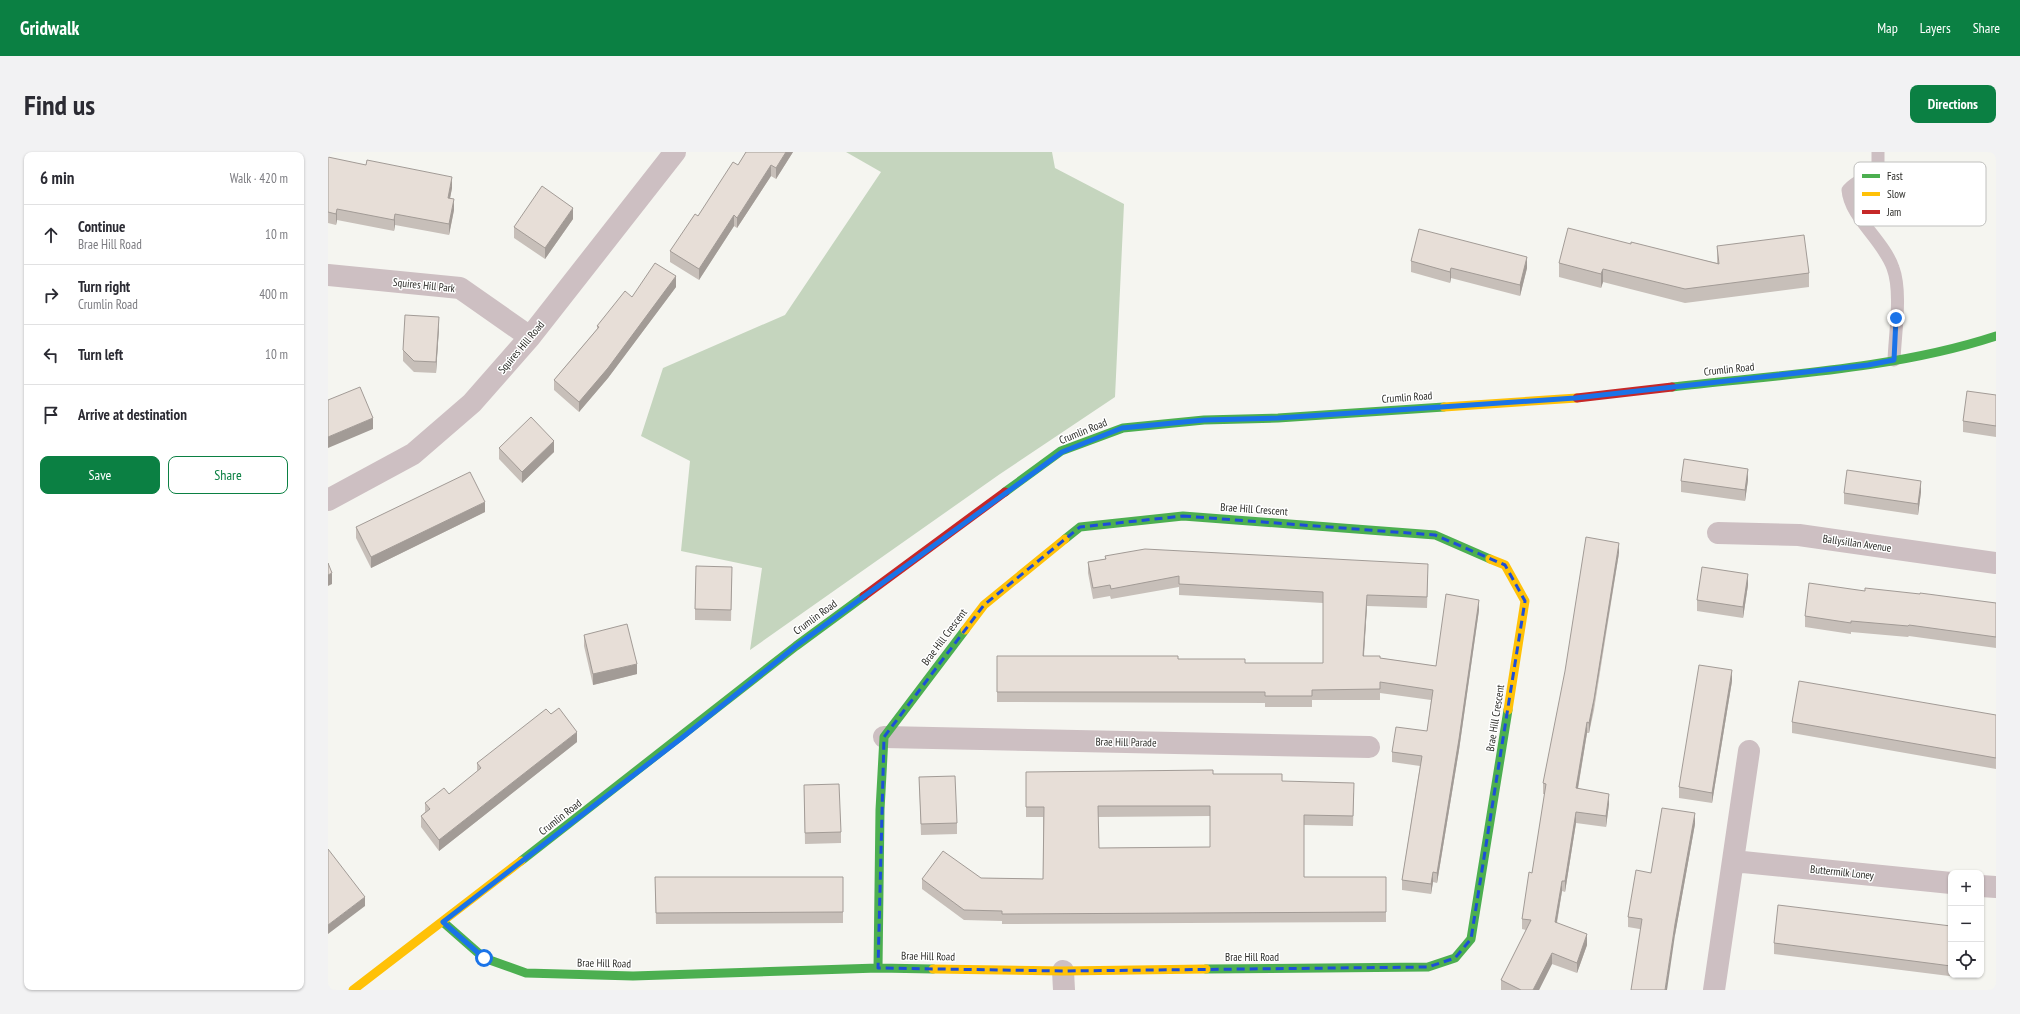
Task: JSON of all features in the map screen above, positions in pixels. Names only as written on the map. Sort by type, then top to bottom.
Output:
[{"type":"street","name":"Squires Hill Road","points":[[328,500],[413,454],[472,403],[530,337],[675,152]]},
{"type":"street","name":"Squires Hill Park","points":[[328,275],[460,288],[530,337]]},
{"type":"street","name":"Crumlin Road","points":[[353,990],[683,737],[796,646],[1062,452],[1122,428],[1204,420],[1278,418],[1575,398],[1868,365],[1972,344],[1996,336]]},
{"type":"street","name":"Brae Hill Crescent","points":[[884,736],[984,605],[1080,527],[1184,516],[1435,535],[1505,565],[1525,601],[1471,939],[1455,958],[1428,967]]},
{"type":"street","name":"Ballysillan Avenue","points":[[1718,533],[1799,535],[1996,563]]},
{"type":"street","name":"Brae Hill Parade","points":[[884,736],[1369,747]]},
{"type":"street","points":[[878,968],[880,810],[884,736]]},
{"type":"street","points":[[1714,990],[1749,751]]},
{"type":"street","name":"Buttermilk Loney","points":[[1733,861],[1948,883]]},
{"type":"street","points":[[1984,886],[1996,887]]},
{"type":"street","name":"Brae Hill Road","points":[[443,922],[484,958],[526,973],[632,976],[878,968],[1063,980],[1428,967]]},
{"type":"lane","points":[[1854,182],[1848,190],[1849,201],[1854,208]]},
{"type":"lane","points":[[1867,226],[1885,251],[1894,268],[1898,287],[1894,360]]},
{"type":"highlighted area","points":[[1183,516],[1435,535],[1505,565],[1525,601],[1471,939],[1455,958],[1428,967],[1063,971],[878,968],[884,737],[984,605],[1080,527]]},
{"type":"green space","points":[[846,152],[1052,152],[1055,168],[1124,204],[1115,397],[1000,474],[750,650],[762,568],[681,551],[690,461],[641,436],[663,368],[785,315],[881,172]]},
{"type":"building","points":[[746,152],[786,152],[776,168],[771,165],[737,218],[734,215],[699,269],[670,251],[695,214],[698,216],[733,162],[738,165]]},
{"type":"building","points":[[328,157],[366,165],[367,160],[452,177],[448,198],[454,199],[449,224],[395,214],[394,220],[337,209],[336,214],[328,212]]},
{"type":"building","points":[[542,186],[573,208],[545,248],[514,227]]},
{"type":"building","points":[[1568,228],[1719,264],[1717,246],[1804,235],[1809,273],[1685,289],[1603,269],[1601,274],[1559,263]]},
{"type":"building","points":[[1419,229],[1527,257],[1520,285],[1451,268],[1450,272],[1411,261]]},
{"type":"building","points":[[655,263],[676,276],[608,368],[579,402],[554,380],[599,327],[597,326],[625,291],[632,297]]},
{"type":"building","points":[[405,315],[439,317],[436,362],[414,361],[403,350]]},
{"type":"building","points":[[360,387],[373,418],[328,437],[328,400]]},
{"type":"building","points":[[1967,391],[1996,395],[1996,426],[1963,421]]},
{"type":"building","points":[[531,417],[554,441],[522,472],[499,448]]},
{"type":"building","points":[[1684,459],[1748,469],[1745,490],[1681,481]]},
{"type":"building","points":[[1847,470],[1921,481],[1918,504],[1844,493]]},
{"type":"building","points":[[470,472],[485,502],[371,557],[356,527]]},
{"type":"building","points":[[1586,537],[1619,543],[1594,699],[1589,723],[1587,722],[1576,788],[1609,794],[1606,816],[1576,812],[1565,881],[1562,881],[1555,922],[1587,934],[1577,963],[1552,953],[1533,990],[1521,990],[1501,980],[1531,920],[1522,919],[1529,872],[1532,873],[1546,784],[1543,783],[1565,671]]},
{"type":"building","points":[[1145,549],[1428,564],[1427,597],[1367,595],[1363,656],[1380,656],[1380,658],[1436,666],[1446,594],[1479,600],[1459,739],[1437,873],[1433,872],[1431,884],[1402,880],[1422,756],[1392,752],[1396,727],[1427,731],[1433,690],[1380,682],[1380,689],[1312,690],[1312,696],[1265,696],[1265,692],[997,692],[997,656],[1178,656],[1178,659],[1245,659],[1245,663],[1323,663],[1323,592],[1179,584],[1179,576],[1111,589],[1110,585],[1093,588],[1088,562],[1106,559],[1105,556]]},
{"type":"building","points":[[328,563],[332,573],[328,575]]},
{"type":"building","points":[[696,566],[732,567],[731,610],[695,609]]},
{"type":"building","points":[[1702,567],[1748,574],[1743,607],[1697,600]]},
{"type":"building","points":[[1809,583],[1865,591],[1865,588],[1920,593],[1996,603],[1996,637],[1909,625],[1851,621],[1851,623],[1805,616]]},
{"type":"building","points":[[627,624],[637,664],[593,674],[584,635]]},
{"type":"building","points":[[1699,665],[1732,670],[1712,793],[1679,787]]},
{"type":"building","points":[[1799,681],[1996,715],[1996,758],[1792,722]]},
{"type":"building","points":[[559,708],[577,732],[439,840],[421,816],[430,809],[425,803],[444,788],[449,794],[481,768],[477,763],[546,709],[551,714]]},
{"type":"building","points":[[1213,770],[1213,774],[1282,774],[1282,781],[1354,783],[1353,816],[1304,815],[1304,877],[1386,877],[1386,912],[1002,914],[1002,911],[964,910],[922,879],[943,851],[981,878],[1043,879],[1044,807],[1026,807],[1026,772]],"holes":[[[1098,806],[1210,806],[1210,847],[1099,848]]]},
{"type":"building","points":[[955,776],[957,823],[921,824],[919,777]]},
{"type":"building","points":[[839,784],[841,832],[805,833],[804,785]]},
{"type":"building","points":[[1662,808],[1695,813],[1665,990],[1631,990],[1642,919],[1628,917],[1636,870],[1651,873]]},
{"type":"building","points":[[328,849],[365,897],[328,925]]},
{"type":"building","points":[[655,877],[843,877],[843,912],[656,913]]},
{"type":"building","points":[[1778,905],[1948,926],[1948,966],[1774,943]]},
{"type":"traffic: fast","points":[[1672,387],[1794,374],[1877,363],[1958,347],[1996,336]]},
{"type":"traffic: fast","points":[[1005,492],[1061,451],[1123,428],[1204,420],[1278,418],[1444,407]]},
{"type":"traffic: fast","points":[[1065,539],[1080,527],[1183,516],[1435,535],[1490,559]]},
{"type":"traffic: fast","points":[[521,861],[796,646],[864,596]]},
{"type":"traffic: fast","points":[[878,968],[880,810],[884,737],[965,630]]},
{"type":"traffic: fast","points":[[1206,969],[1428,967],[1455,958],[1471,939],[1508,710]]},
{"type":"traffic: fast","points":[[443,922],[484,958],[526,973],[633,976],[878,968],[933,969]]},
{"type":"traffic: slow","points":[[1444,407],[1577,398]]},
{"type":"traffic: slow","points":[[965,630],[984,605],[1065,539]]},
{"type":"traffic: slow","points":[[1490,559],[1505,565],[1525,601],[1508,710]]},
{"type":"traffic: slow","points":[[353,990],[521,861]]},
{"type":"traffic: slow","points":[[933,969],[1063,971],[1206,969]]},
{"type":"traffic: jam","points":[[1577,398],[1672,387]]},
{"type":"traffic: jam","points":[[864,596],[1005,492]]},
{"type":"route","points":[[484,958],[443,922],[683,737],[796,646],[1062,452],[1122,428],[1204,420],[1278,418],[1575,398],[1868,365],[1894,360],[1896,318]]}]
